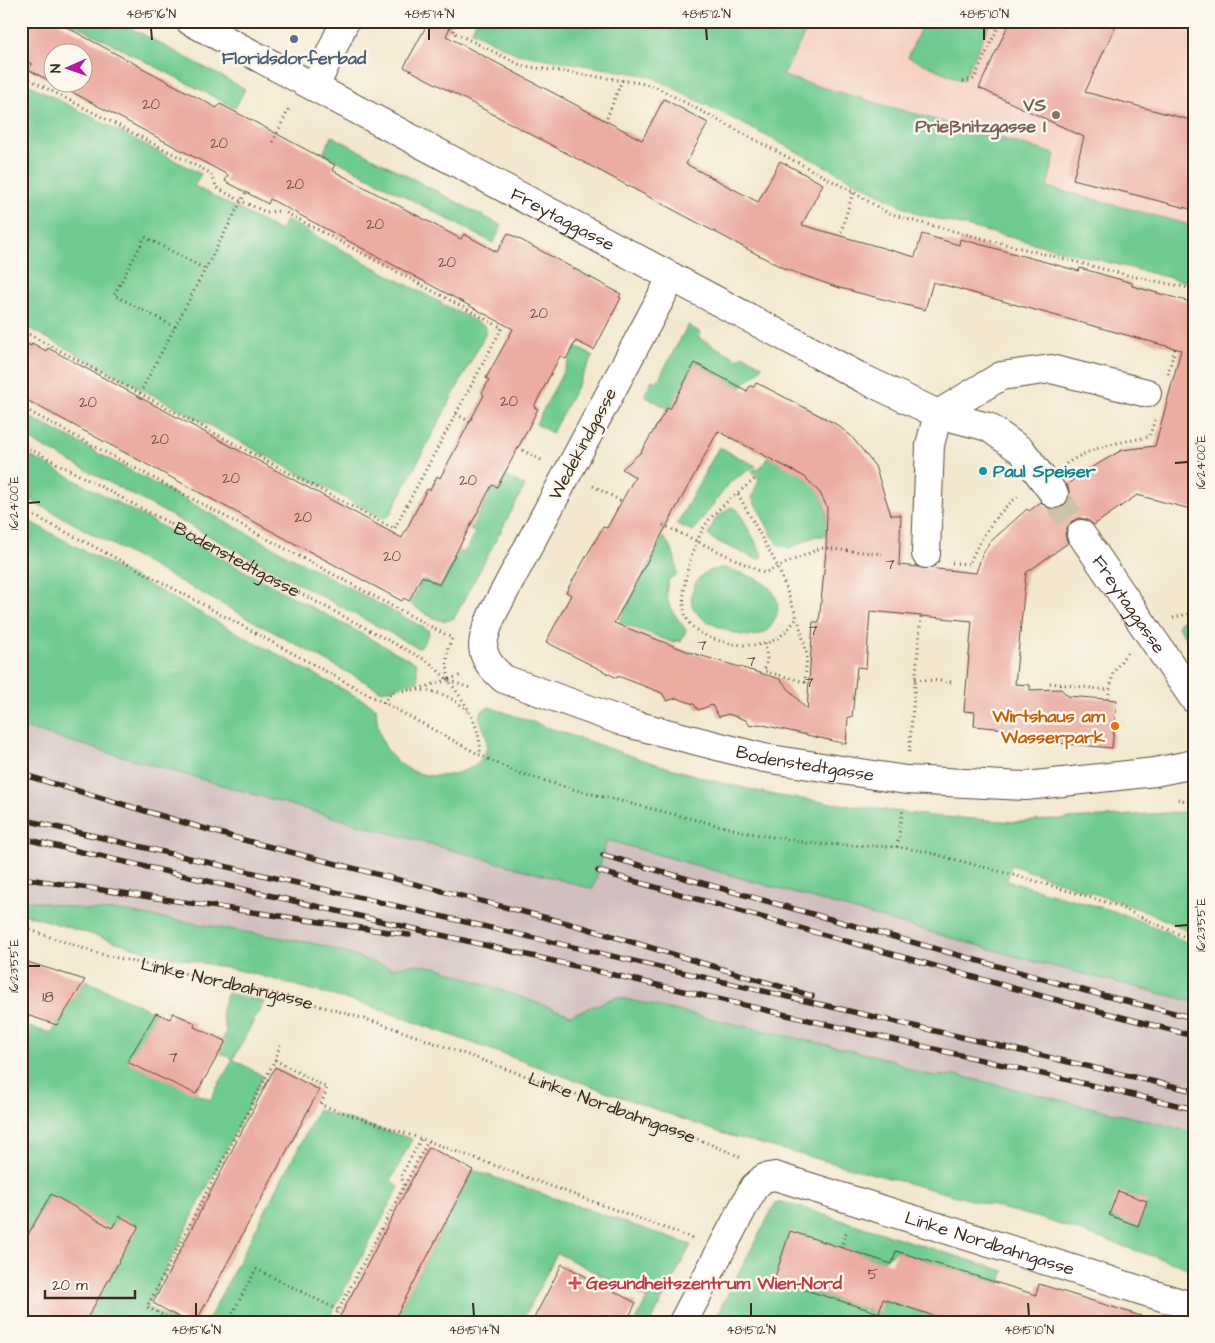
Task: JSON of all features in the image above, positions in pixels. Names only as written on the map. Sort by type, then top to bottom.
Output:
[{"type":"street","name":"Freytaggasse","points":[[190,21],[864,379],[938,414],[988,427],[1022,451],[1057,481]]},
{"type":"street","points":[[308,84],[345,21]]},
{"type":"street","name":"Wedekindgasse","points":[[494,611],[672,277]]},
{"type":"street","points":[[926,554],[930,445],[938,414],[1001,376],[1051,369],[1157,397]]},
{"type":"street","name":"Freytaggasse","points":[[1081,534],[1194,699]]},
{"type":"street","name":"Bodenstedtgasse","points":[[494,611],[485,631],[484,650],[488,666],[504,679],[627,723],[764,758],[906,780],[1026,786],[1155,772],[1194,764]]},
{"type":"street","name":"Linke Nordbahngasse","points":[[764,1178],[775,1176],[1194,1307]]},
{"type":"street","points":[[683,1322],[754,1187],[764,1178]]},
{"type":"path","points":[[458,21],[453,32],[524,66],[622,80],[656,87],[853,192],[886,212],[910,220],[1131,276],[1194,288]]},
{"type":"path","points":[[963,81],[974,79],[1001,21]]},
{"type":"path","points":[[21,75],[210,173],[217,188],[241,201],[266,212],[283,211],[502,328],[394,529],[21,330]]},
{"type":"path","points":[[607,118],[622,80]]},
{"type":"path","points":[[274,142],[308,84]]},
{"type":"path","points":[[140,393],[246,192]]},
{"type":"path","points":[[841,232],[853,192]]},
{"type":"path","points":[[175,327],[114,295],[146,237],[205,269]]},
{"type":"path","points":[[1057,481],[1080,454],[1114,444],[1149,437],[1157,397],[1175,348]]},
{"type":"path","points":[[21,407],[452,638],[447,651],[448,680],[418,689],[391,693],[383,703]]},
{"type":"path","points":[[456,414],[470,422]]},
{"type":"path","name":"Bodenstedtgasse","points":[[21,444],[429,662],[448,680],[462,698],[481,744],[480,756]]},
{"type":"path","points":[[757,477],[708,521],[698,542],[684,590],[683,609],[688,622],[695,630],[727,643],[741,646],[772,641],[786,631],[797,618]]},
{"type":"path","points":[[926,554],[936,562],[969,564],[975,549],[1005,506],[1027,490]]},
{"type":"path","points":[[738,494],[778,567],[797,618],[807,655],[805,682],[764,670],[767,659],[765,643]]},
{"type":"path","points":[[21,509],[480,756],[516,772],[572,789],[750,833],[815,844],[897,847],[923,851],[1032,880],[1115,905],[1194,941]]},
{"type":"path","points":[[663,525],[764,572],[821,548],[882,554]]},
{"type":"path","points":[[897,847],[906,780],[921,616]]},
{"type":"path","points":[[915,679],[952,682]]},
{"type":"path","points":[[1050,683],[1108,690]]},
{"type":"path","points":[[418,689],[443,695],[459,702],[471,716]]},
{"type":"path","points":[[1183,799],[1194,803]]},
{"type":"path","name":"Linke Nordbahngasse","points":[[21,927],[100,954],[289,996],[382,1024],[678,1131],[734,1154],[764,1178]]},
{"type":"path","points":[[175,1322],[147,1307],[275,1060],[280,1045]]},
{"type":"path","points":[[275,1060],[327,1088],[321,1105],[428,1141],[721,1249]]},
{"type":"path","points":[[404,1185],[401,1176],[421,1139]]},
{"type":"path","points":[[332,1322],[428,1141]]},
{"type":"path","points":[[228,1322],[256,1269],[338,1310]]},
{"type":"shaded area","name":"VS Prießnitzgasse I","points":[[811,21],[1194,21],[1194,226],[1047,187],[1055,154],[782,76]]},
{"type":"shaded area","points":[[21,727],[315,812],[593,888],[607,840],[1032,961],[1194,1003],[1194,1132],[956,1075],[934,1077],[913,1072],[893,1060],[616,997],[571,1015],[439,968],[416,964],[392,968],[317,944],[121,911],[87,910],[21,899]]},
{"type":"green space","points":[[68,21],[118,21],[245,89],[235,108]]},
{"type":"green space","points":[[476,21],[811,21],[783,76],[1055,154],[1047,187],[1194,226],[1194,284],[918,214],[650,76],[517,54],[472,31]]},
{"type":"green space","points":[[924,21],[991,21],[963,81],[908,57]]},
{"type":"green space","points":[[28,84],[201,174],[194,186],[280,231],[286,220],[486,327],[486,333],[389,516],[382,518],[21,324],[21,91]]},
{"type":"green space","points":[[332,136],[502,226],[493,243],[323,153]]},
{"type":"green space","points":[[688,325],[701,333],[699,338],[738,359],[744,355],[762,367],[741,388],[695,363],[670,409],[646,397],[645,394],[652,380],[657,382]]},
{"type":"green space","points":[[576,347],[593,356],[552,433],[536,424]]},
{"type":"green space","points":[[21,412],[428,630],[429,633],[421,647],[418,648],[21,435]]},
{"type":"green space","points":[[719,447],[756,466],[731,481],[693,531],[677,524]]},
{"type":"green space","points":[[21,451],[416,663],[418,681],[382,691],[21,495]]},
{"type":"green space","points":[[768,457],[806,478],[821,494],[827,519],[827,536],[816,536],[790,548],[777,544],[752,498],[759,479],[752,471],[762,466]]},
{"type":"green space","points":[[506,476],[525,486],[454,618],[443,621],[426,614],[410,604],[423,579],[440,587],[459,551],[464,553],[475,533],[470,530],[493,487],[498,490]]},
{"type":"green space","points":[[731,507],[738,510],[762,554],[760,559],[756,559],[712,539],[708,535],[716,518]]},
{"type":"green space","points":[[21,517],[376,707],[382,741],[388,751],[405,767],[426,775],[448,775],[459,772],[470,768],[484,756],[487,741],[479,716],[483,710],[489,707],[643,760],[718,782],[779,796],[931,816],[1016,822],[1184,812],[1194,814],[1194,934],[1148,912],[1011,865],[1007,881],[1114,911],[1163,930],[1194,946],[1194,1002],[1032,961],[607,840],[593,889],[315,812],[21,727]]},
{"type":"green space","points":[[663,537],[674,554],[677,575],[669,579],[667,587],[668,600],[673,612],[686,630],[681,642],[675,640],[674,643],[619,622]]},
{"type":"green space","points":[[724,568],[759,580],[770,588],[776,597],[778,606],[775,619],[766,631],[754,636],[733,632],[705,619],[694,609],[691,596],[696,582],[702,575],[714,569]]},
{"type":"green space","points":[[1184,619],[1194,619],[1194,651],[1178,627],[1179,622]]},
{"type":"green space","points":[[21,899],[87,910],[121,911],[317,944],[392,968],[416,964],[439,968],[571,1015],[616,997],[893,1060],[923,1074],[938,1076],[956,1075],[1194,1132],[1194,1270],[1046,1220],[724,1134],[370,1006],[247,972],[153,953],[21,913]]},
{"type":"green space","points":[[85,980],[156,1013],[128,1062],[210,1100],[233,1059],[263,1076],[147,1307],[175,1322],[85,1322],[138,1226],[119,1216],[112,1228],[51,1194],[21,1247],[21,1039],[28,1027],[52,1033]]},
{"type":"green space","points":[[227,993],[264,1002],[233,1059],[219,1052],[226,1031],[221,1013]]},
{"type":"green space","points":[[318,1110],[412,1139],[391,1180],[399,1187],[327,1322],[207,1322]]},
{"type":"green space","points":[[473,1170],[691,1245],[651,1322],[635,1322],[647,1299],[557,1253],[522,1322],[393,1322]]},
{"type":"green space","points":[[783,1202],[1004,1271],[1001,1284],[896,1251],[883,1261],[790,1232],[774,1280],[878,1313],[883,1299],[952,1322],[713,1322],[775,1204]]},
{"type":"building","points":[[21,21],[55,21],[217,108],[220,104],[335,165],[332,170],[461,239],[464,234],[497,252],[508,233],[621,294],[619,297],[621,298],[594,350],[576,341],[566,359],[560,356],[534,407],[538,409],[518,448],[497,487],[492,485],[439,585],[422,576],[409,601],[404,598],[402,601],[21,397],[21,341],[31,346],[32,343],[46,351],[48,348],[402,538],[427,489],[430,490],[437,476],[440,478],[484,395],[482,393],[489,380],[486,378],[513,329],[270,199],[268,204],[225,181],[228,175],[72,92],[92,92],[92,42],[42,42],[42,77],[29,70],[32,64],[21,59]]},
{"type":"building","points":[[429,21],[453,21],[446,36],[642,140],[664,99],[708,123],[686,164],[758,202],[780,161],[823,184],[802,225],[915,257],[922,234],[959,245],[960,239],[1079,271],[1080,268],[1132,283],[1132,286],[1194,303],[1194,510],[1137,495],[1094,525],[1088,520],[1080,518],[1072,521],[1065,535],[1068,543],[1026,573],[1015,684],[1030,685],[1030,690],[1061,689],[1068,696],[1117,700],[1112,748],[1025,740],[1026,731],[974,726],[975,712],[964,711],[972,621],[870,611],[866,668],[857,667],[852,717],[848,717],[846,744],[759,724],[750,726],[746,720],[728,714],[719,717],[712,705],[698,710],[694,704],[676,698],[667,701],[662,693],[618,676],[617,678],[546,642],[571,595],[566,592],[603,527],[607,528],[635,477],[622,469],[641,452],[667,408],[670,409],[695,363],[747,391],[750,386],[754,387],[756,383],[765,387],[836,424],[851,436],[875,466],[891,515],[901,515],[899,565],[976,573],[982,555],[990,542],[1027,509],[1029,511],[1041,502],[1048,508],[1055,510],[1063,507],[1070,493],[1067,485],[1079,475],[1122,450],[1155,446],[1181,350],[933,282],[925,310],[836,287],[783,268],[404,67]],"holes":[[[718,431],[805,477],[820,493],[827,507],[826,551],[819,622],[813,622],[807,710],[780,679],[692,653],[614,623]]]},
{"type":"building","points":[[1010,21],[1118,21],[1085,92],[1194,121],[1194,210],[1073,179],[1084,137],[979,88]]},
{"type":"building","points":[[21,960],[85,980],[57,1025],[21,1013]]},
{"type":"building","points":[[156,1013],[170,1019],[173,1013],[195,1023],[194,1027],[226,1041],[196,1094],[127,1062]]},
{"type":"building","points":[[275,1067],[319,1090],[196,1322],[188,1322],[153,1303]]},
{"type":"building","points":[[429,1147],[473,1170],[393,1322],[337,1322]]},
{"type":"building","points":[[1118,1191],[1147,1201],[1138,1226],[1109,1215]]},
{"type":"building","points":[[51,1194],[112,1228],[119,1216],[139,1226],[85,1322],[21,1322],[21,1247]]},
{"type":"building","points":[[790,1231],[892,1264],[896,1251],[1036,1295],[1039,1284],[1141,1316],[1140,1322],[952,1322],[883,1299],[879,1313],[774,1280]]},
{"type":"building","name":"Gesundheitszentrum Wien-Nord","points":[[562,1264],[636,1303],[626,1322],[532,1322]]},
{"type":"tunnel","points":[[1054,494],[1081,534]]},
{"type":"railway","points":[[21,774],[236,838],[582,927],[812,996]]},
{"type":"railway","points":[[21,819],[1194,1091]]},
{"type":"railway","points":[[21,838],[1194,1109]]},
{"type":"railway","points":[[603,855],[1086,991],[1194,1018]]},
{"type":"railway","points":[[598,871],[1034,994],[1194,1036]]},
{"type":"railway","points":[[21,878],[409,935]]},
{"type":"place","name":"Floridsdorferbad","points":[[294,39]]},
{"type":"place","name":"VS Prießnitzgasse I","points":[[1056,115]]},
{"type":"place","name":"Paul Speiser","points":[[983,471]]},
{"type":"place","name":"Wirtshaus am Wasserpark","points":[[1115,726]]},
{"type":"place","name":"Gesundheitszentrum Wien-Nord","points":[[575,1283]]}]
